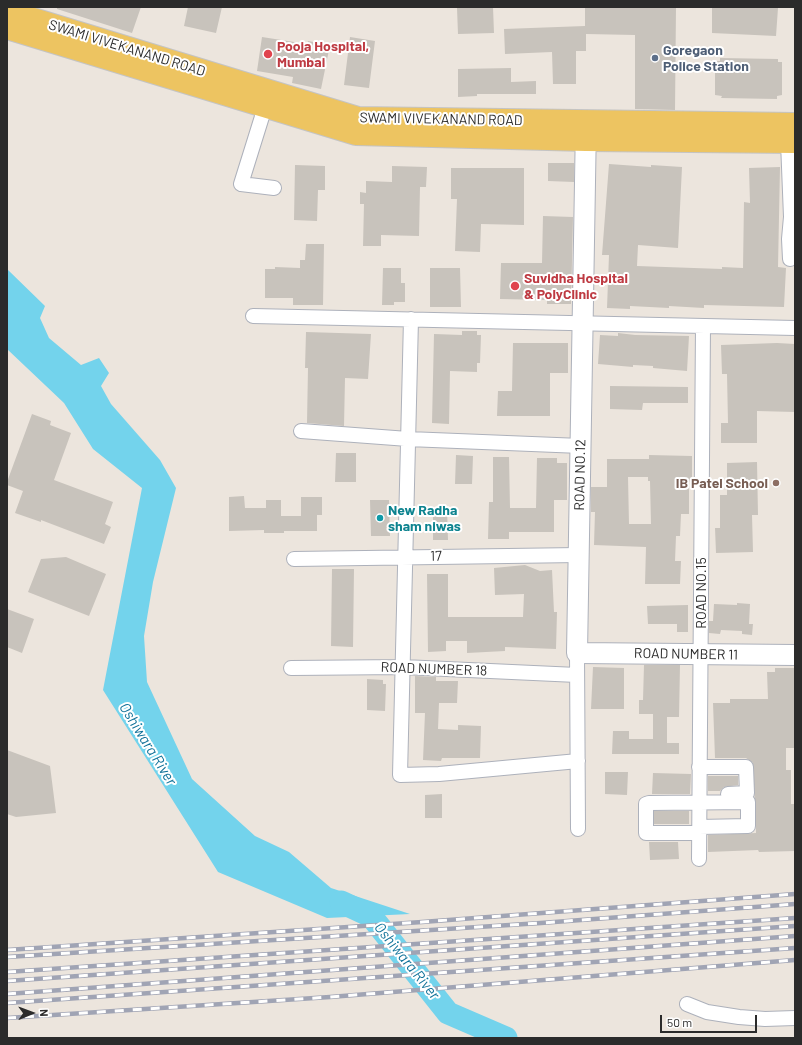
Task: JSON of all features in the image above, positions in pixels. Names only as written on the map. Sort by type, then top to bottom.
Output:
[{"type":"main road","name":"SWAMI VIVEKANAND ROAD","points":[[7,11],[21,22],[265,107],[298,109],[362,118],[586,131],[793,136]]},
{"type":"main road","name":"SWAMI VIVEKANAND ROAD","points":[[21,22],[298,109]]},
{"type":"street","points":[[265,107],[241,184],[274,188]]},
{"type":"street","name":"ROAD NO.12","points":[[578,829],[577,653],[586,131]]},
{"type":"street","points":[[790,259],[789,239],[793,136]]},
{"type":"street","points":[[253,316],[795,328]]},
{"type":"street","points":[[411,319],[400,776],[439,774],[578,761]]},
{"type":"street","name":"ROAD NO.15","points":[[699,859],[698,830],[702,767],[700,654],[702,326]]},
{"type":"street","points":[[301,431],[408,440],[581,446]]},
{"type":"street","name":"17","points":[[294,559],[579,555]]},
{"type":"street","name":"ROAD NUMBER 11","points":[[577,653],[795,655]]},
{"type":"street","name":"ROAD NUMBER 18","points":[[290,668],[403,666],[577,675]]},
{"type":"street","points":[[700,798],[748,803],[748,826],[648,834],[645,830],[647,803],[747,793],[747,769],[744,767],[702,767]]},
{"type":"street","points":[[687,1004],[707,1012],[738,1017],[765,1019],[795,1018]]},
{"type":"water","points":[[7,269],[45,306],[40,318],[49,338],[81,365],[99,358],[109,373],[101,386],[111,404],[160,460],[176,488],[153,582],[144,636],[147,682],[192,779],[255,836],[289,852],[331,888],[410,914],[327,918],[218,872],[103,690],[142,488],[93,449],[64,403],[7,349]]},
{"type":"building","points":[[57,7],[141,7],[132,33],[57,9]]},
{"type":"building","points":[[188,7],[222,7],[216,33],[184,26]]},
{"type":"building","points":[[493,7],[494,33],[458,34],[457,8]]},
{"type":"building","points":[[585,7],[676,7],[675,110],[635,109],[635,35],[586,34],[586,51],[576,51],[576,84],[553,84],[552,52],[505,54],[504,29],[585,26]]},
{"type":"building","points":[[712,7],[778,8],[776,36],[712,33]]},
{"type":"building","points":[[262,37],[307,44],[308,41],[330,45],[321,89],[292,83],[293,77],[257,71]]},
{"type":"building","points":[[350,37],[375,41],[369,88],[344,85]]},
{"type":"building","points":[[720,58],[778,59],[778,62],[782,62],[782,95],[777,96],[777,99],[721,98],[722,96],[715,95],[715,61],[720,61]]},
{"type":"building","points":[[511,68],[511,82],[536,81],[536,94],[477,94],[477,96],[458,97],[458,69]]},
{"type":"building","points":[[548,163],[574,163],[574,182],[548,181]]},
{"type":"building","points":[[609,164],[651,167],[651,165],[682,167],[678,248],[638,245],[637,266],[722,269],[722,267],[743,268],[744,202],[750,203],[749,168],[780,167],[778,267],[786,268],[784,307],[704,305],[704,308],[630,306],[630,309],[607,308],[609,255],[602,255]]},
{"type":"building","points":[[295,165],[325,166],[325,190],[318,190],[317,221],[294,220]]},
{"type":"building","points":[[392,166],[427,167],[426,187],[420,187],[419,236],[381,235],[381,246],[363,246],[364,204],[360,204],[360,192],[366,193],[366,181],[392,182]]},
{"type":"building","points":[[451,168],[524,168],[524,225],[481,224],[480,252],[455,251],[457,199],[451,199]]},
{"type":"building","points":[[543,216],[573,217],[571,304],[547,304],[547,300],[500,299],[501,263],[542,263]]},
{"type":"building","points":[[306,244],[324,244],[323,305],[293,305],[293,298],[265,298],[265,269],[275,269],[275,267],[300,268],[300,260],[305,260]]},
{"type":"building","points":[[383,268],[401,268],[401,283],[405,283],[405,302],[394,302],[394,305],[382,305]]},
{"type":"building","points":[[430,268],[460,268],[461,307],[430,307]]},
{"type":"building","points":[[462,331],[477,331],[477,335],[481,335],[480,363],[477,363],[477,372],[450,371],[449,424],[432,423],[434,334],[462,335]]},
{"type":"building","points":[[306,332],[371,334],[368,379],[345,378],[344,426],[307,423],[308,368],[305,368]]},
{"type":"building","points":[[618,333],[635,335],[689,336],[687,371],[653,368],[653,366],[633,365],[633,367],[598,364],[600,335],[618,336]]},
{"type":"building","points":[[513,343],[568,343],[568,373],[550,373],[550,416],[497,416],[498,391],[512,391]]},
{"type":"building","points":[[777,343],[795,344],[795,412],[757,411],[757,443],[721,443],[721,423],[728,423],[727,374],[722,374],[721,345]]},
{"type":"building","points":[[610,386],[688,387],[688,403],[643,403],[642,410],[610,409]]},
{"type":"building","points":[[32,414],[51,421],[50,425],[71,433],[54,480],[113,502],[105,524],[111,527],[104,544],[41,520],[41,522],[15,513],[23,491],[7,485],[7,482]]},
{"type":"building","points":[[336,453],[356,453],[356,482],[335,482]]},
{"type":"building","points":[[456,455],[473,456],[472,484],[455,484]]},
{"type":"building","points":[[649,455],[692,456],[692,482],[689,482],[689,514],[681,514],[680,536],[676,536],[675,561],[681,561],[680,584],[645,584],[646,547],[594,545],[595,512],[591,512],[591,487],[607,487],[607,459],[649,459]],"holes":[[[628,477],[648,477],[648,481],[650,481],[651,524],[629,524]]]},
{"type":"building","points":[[493,457],[509,457],[510,508],[536,508],[537,458],[557,458],[557,463],[567,463],[567,500],[554,500],[554,532],[509,532],[509,539],[488,539],[489,502],[493,502]]},
{"type":"building","points":[[757,462],[758,515],[752,515],[753,552],[716,553],[715,528],[720,528],[720,495],[727,495],[727,463]]},
{"type":"building","points":[[244,496],[245,508],[266,508],[266,500],[281,500],[281,516],[301,516],[301,497],[322,497],[322,515],[317,515],[317,531],[284,531],[284,533],[264,533],[264,530],[229,531],[229,497]]},
{"type":"building","name":"New Radha sham niwas","points":[[370,500],[389,500],[390,536],[371,536]]},
{"type":"building","points":[[433,508],[447,508],[448,540],[433,540]]},
{"type":"building","points":[[66,557],[106,574],[89,616],[28,592],[41,559]]},
{"type":"building","points":[[525,565],[540,571],[552,570],[554,612],[557,612],[556,649],[505,647],[505,651],[467,653],[467,641],[446,641],[446,651],[428,652],[427,574],[448,574],[448,617],[523,617],[524,594],[495,595],[494,568]]},
{"type":"building","points":[[332,569],[354,569],[353,647],[331,646]]},
{"type":"building","points":[[737,603],[750,604],[749,624],[753,624],[752,635],[742,634],[742,631],[721,630],[720,634],[709,633],[709,621],[713,621],[714,604],[737,605]]},
{"type":"building","points":[[688,605],[688,632],[677,632],[677,624],[648,624],[647,606]]},
{"type":"building","points":[[7,609],[34,619],[22,653],[7,647]]},
{"type":"building","points":[[644,665],[680,665],[679,717],[667,717],[667,743],[679,743],[679,754],[612,754],[613,731],[629,731],[629,739],[653,739],[653,714],[639,714],[639,700],[643,700]]},
{"type":"building","points":[[593,667],[624,668],[624,709],[591,709]]},
{"type":"building","points":[[775,668],[795,668],[794,748],[786,748],[786,770],[791,770],[791,804],[795,804],[795,851],[759,852],[758,850],[708,852],[708,835],[756,833],[753,763],[746,758],[715,758],[713,703],[730,703],[730,699],[768,699],[767,672],[775,672]]},
{"type":"building","points":[[415,676],[436,677],[436,681],[458,681],[457,703],[439,703],[438,729],[458,730],[458,725],[481,726],[480,758],[442,758],[441,761],[423,760],[425,713],[415,713]]},
{"type":"building","points":[[367,679],[383,680],[383,684],[386,684],[385,711],[367,710]]},
{"type":"building","points":[[7,750],[50,766],[56,813],[16,817],[7,814]]},
{"type":"building","points":[[605,772],[628,772],[627,795],[605,794]]},
{"type":"building","points":[[653,773],[691,774],[690,794],[652,794]]},
{"type":"building","points":[[708,776],[738,776],[738,785],[724,787],[720,791],[708,791]]},
{"type":"building","points":[[442,794],[442,818],[425,818],[425,795]]},
{"type":"building","points":[[654,811],[689,811],[689,824],[654,824]]},
{"type":"building","points":[[649,842],[678,842],[679,859],[650,860]]},
{"type":"waterway","name":"Oshiwara River","points":[[341,902],[371,916],[448,1013],[506,1038]]},
{"type":"railway","points":[[7,950],[422,922],[795,894]]},
{"type":"railway","points":[[7,957],[541,923],[795,904]]},
{"type":"railway","points":[[7,972],[795,918]]},
{"type":"railway","points":[[7,981],[795,926]]},
{"type":"railway","points":[[7,994],[795,936]]},
{"type":"railway","points":[[7,1003],[795,948]]},
{"type":"railway","points":[[7,1018],[330,997],[795,960]]},
{"type":"place","name":"Pooja Hospital, Mumbai","points":[[268,54]]},
{"type":"place","name":"Goregaon Police Station","points":[[655,58]]},
{"type":"place","name":"Suvidha Hospital & PolyClinic","points":[[515,286]]},
{"type":"place","name":"IB Patel School","points":[[776,483]]},
{"type":"place","name":"New Radha sham niwas","points":[[380,518]]}]
